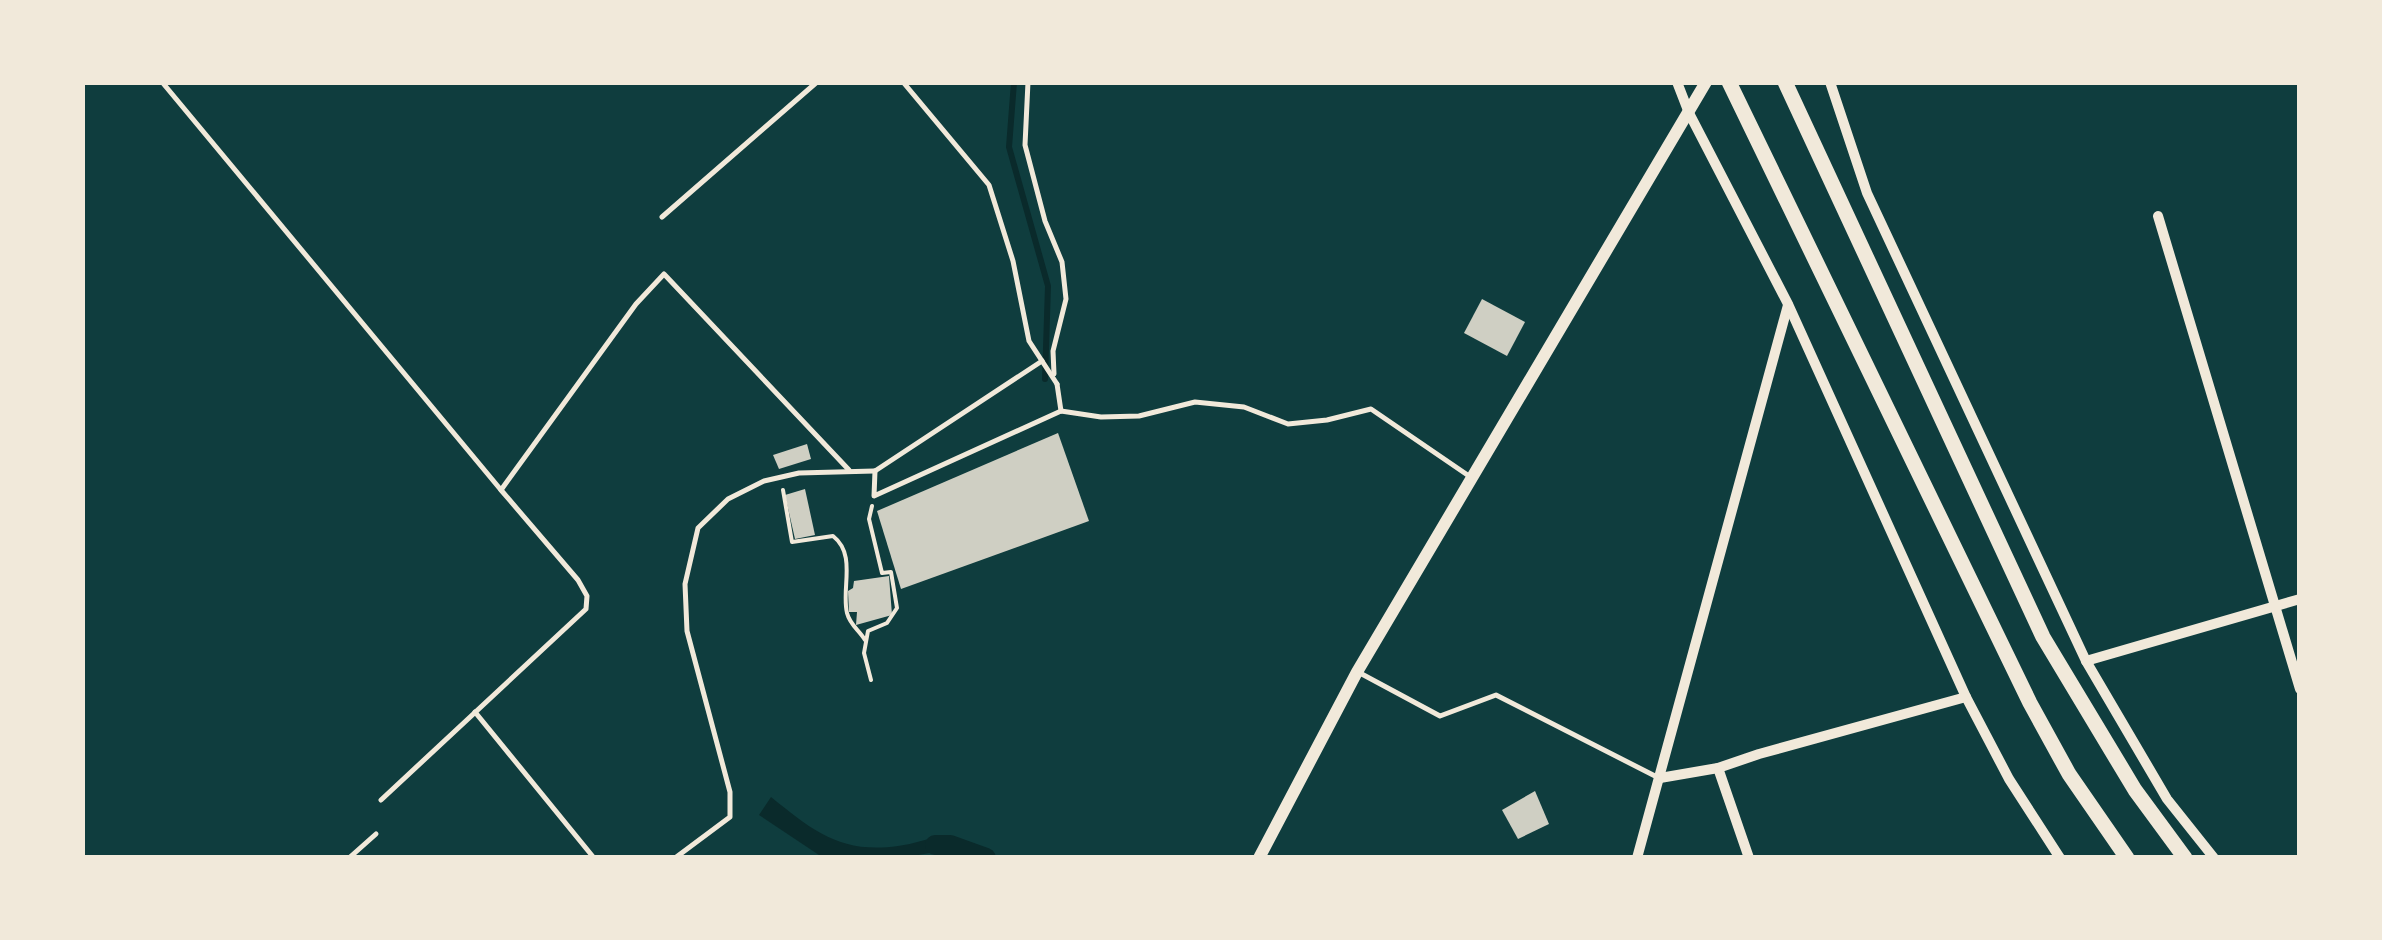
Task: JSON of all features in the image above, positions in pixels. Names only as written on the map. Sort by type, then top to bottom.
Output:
[{"type":"main road","points":[[1730,82],[2030,703],[2069,774],[2127,858]]},
{"type":"main road","points":[[1785,82],[2043,637],[2135,790],[2185,858]]},
{"type":"street","points":[[1677,82],[1788,304],[1966,698],[2009,779],[2060,858]]},
{"type":"street","points":[[1259,858],[1357,672],[1706,82]]},
{"type":"street","points":[[1830,82],[1867,193],[2086,661],[2167,799],[2214,858]]},
{"type":"street","points":[[2158,216],[2300,689]]},
{"type":"street","points":[[1637,858],[1788,304]]},
{"type":"street","points":[[2086,661],[2300,599]]},
{"type":"street","points":[[1660,778],[1718,768],[1966,698]]},
{"type":"street","points":[[1718,768],[1749,858]]},
{"type":"lane","points":[[162,82],[588,596],[586,609],[381,800]]},
{"type":"lane","points":[[662,217],[817,82]]},
{"type":"lane","points":[[902,82],[989,185],[1013,260],[1029,341],[1056,383]]},
{"type":"lane","points":[[1028,82],[1025,145],[1045,221],[1062,262],[1066,298],[1052,366],[1062,411]]},
{"type":"lane","points":[[502,490],[636,304],[664,274],[849,470]]},
{"type":"lane","points":[[676,858],[730,817],[730,792],[687,632],[686,584],[698,528],[728,499],[764,481],[849,470],[875,471],[1042,361]]},
{"type":"lane","points":[[875,471],[874,496],[1062,411],[1100,417],[1139,416],[1195,402],[1244,407],[1288,424],[1372,409],[1470,478]]},
{"type":"lane","points":[[1357,672],[1440,716],[1496,695],[1660,778]]},
{"type":"lane","points":[[475,712],[594,858]]},
{"type":"lane","points":[[349,858],[376,834]]},
{"type":"path","points":[[782,477],[792,542],[833,536],[841,542],[846,560],[847,613],[865,640]]},
{"type":"path","points":[[871,680],[865,668],[868,631],[886,623],[897,608],[892,572],[882,573],[869,519],[874,496]]},
{"type":"water","points":[[771,797],[815,830],[844,843],[878,848],[944,836],[958,848],[907,857],[819,855],[759,815]]},
{"type":"building","points":[[1482,299],[1525,322],[1507,356],[1464,333]]},
{"type":"building","points":[[1058,433],[1089,521],[901,589],[877,511]]},
{"type":"building","points":[[807,444],[811,459],[779,469],[773,455]]},
{"type":"building","points":[[805,489],[815,535],[795,539],[785,495]]},
{"type":"building","points":[[889,576],[892,615],[856,625],[857,612],[849,612],[848,591],[854,581]]},
{"type":"building","points":[[1535,791],[1549,824],[1518,839],[1502,810]]},
{"type":"waterway","points":[[1014,82],[1009,147],[1048,286],[1045,379]]},
{"type":"waterway","points":[[935,845],[950,845],[986,858]]}]
